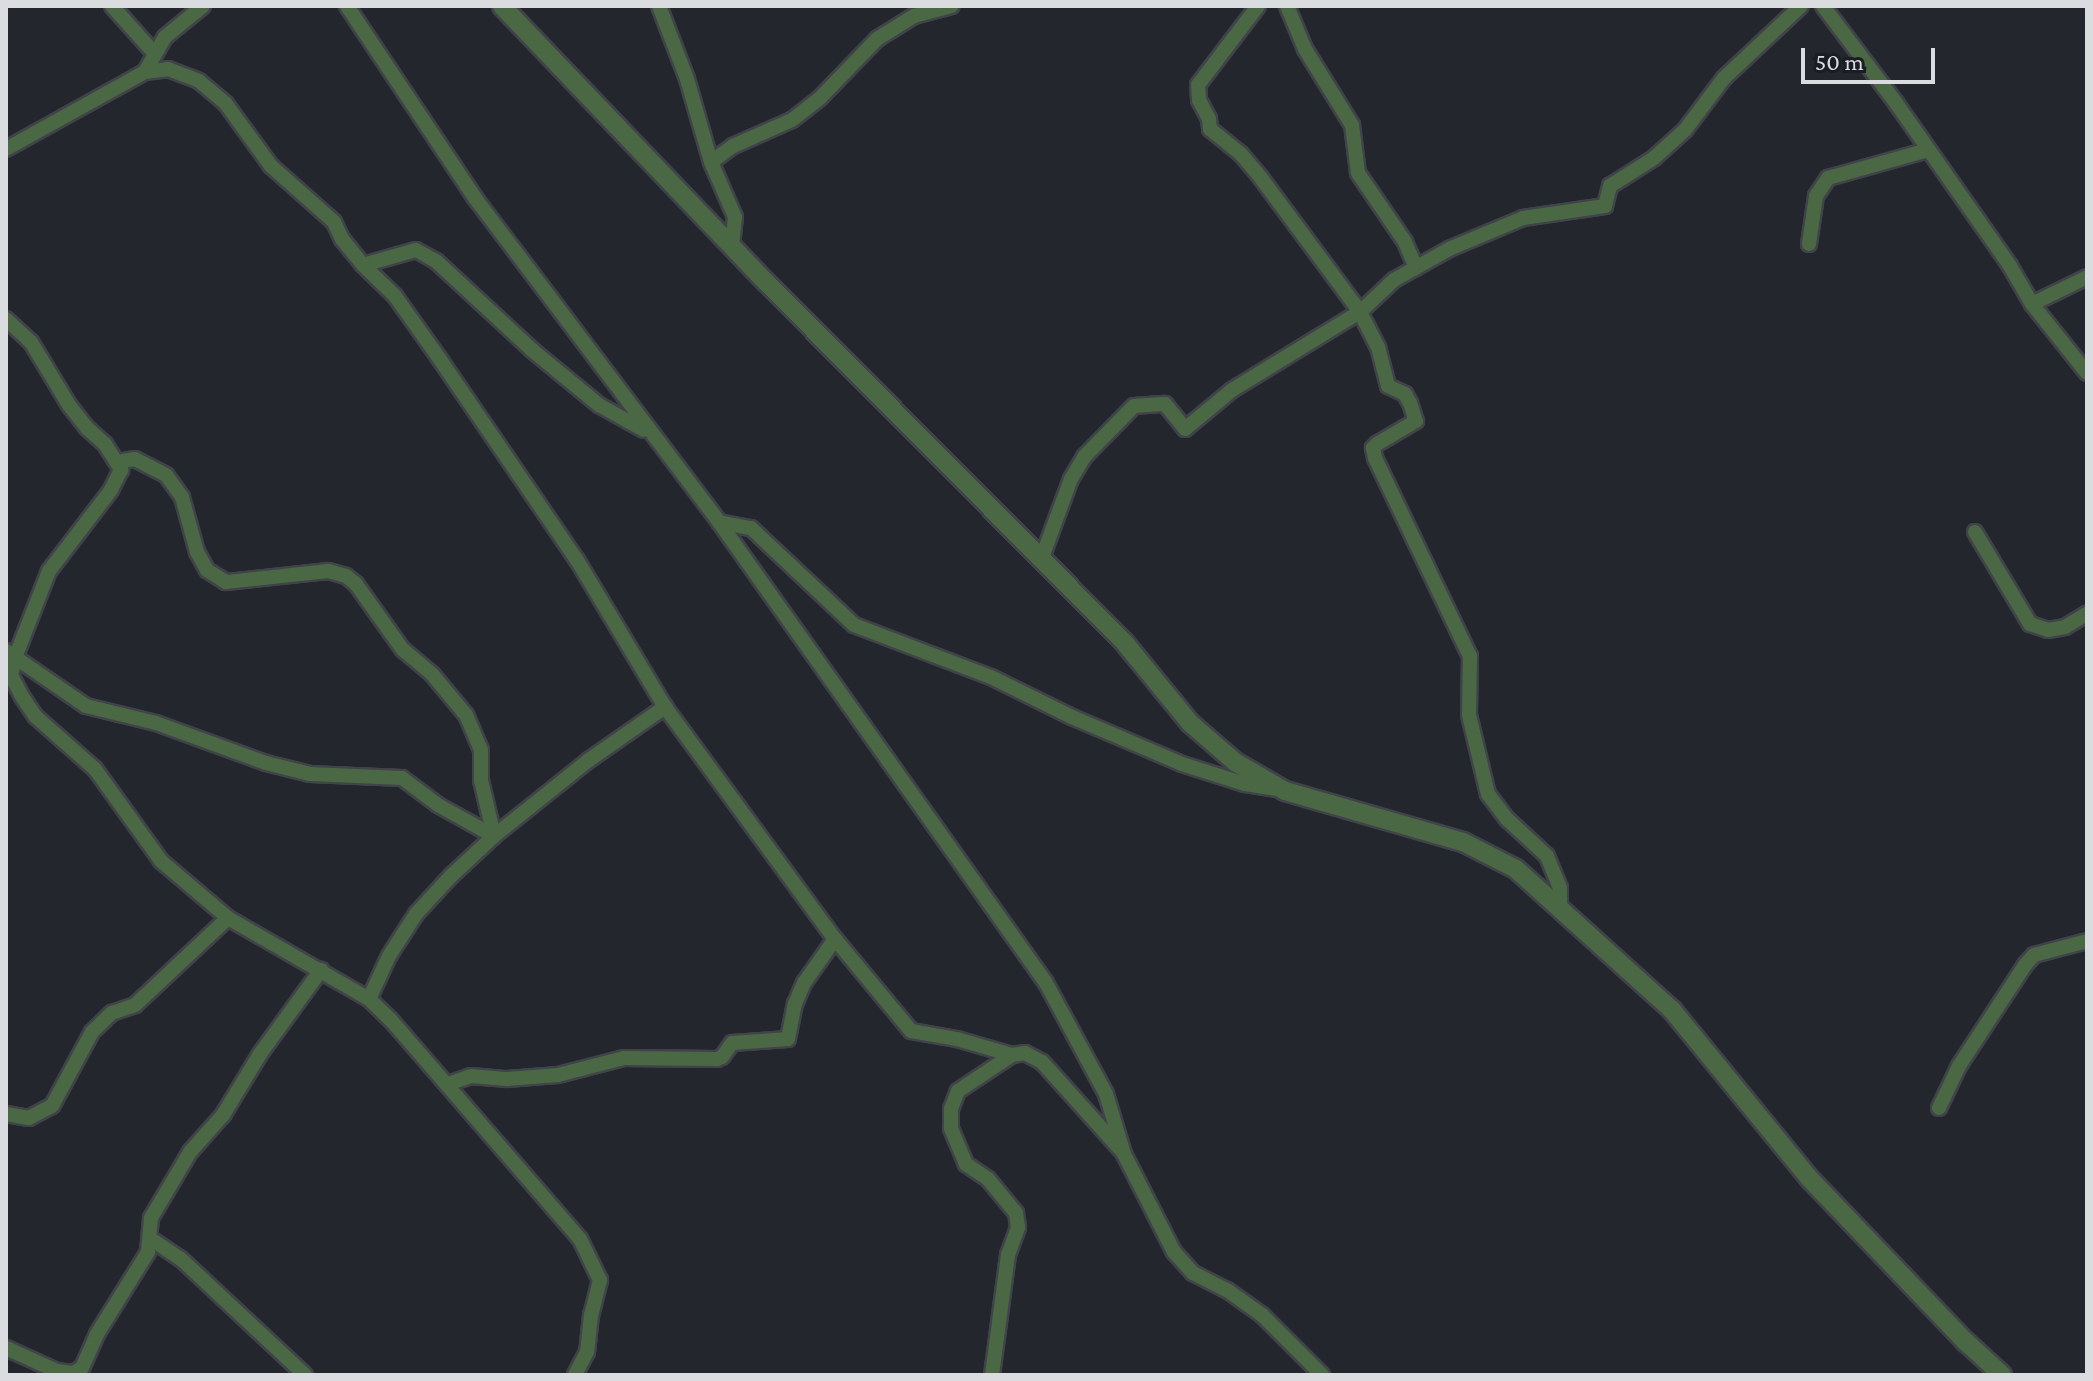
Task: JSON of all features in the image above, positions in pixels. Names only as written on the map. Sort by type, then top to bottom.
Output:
[{"type":"street","points":[[112,6],[155,54]]},
{"type":"street","points":[[145,72],[165,37],[203,6]]},
{"type":"street","points":[[347,6],[475,198],[719,522],[1046,983],[1106,1094],[1124,1154],[1161,1229],[1193,1273],[1227,1290],[1262,1315],[1322,1375]]},
{"type":"street","points":[[502,6],[732,247],[1124,642],[1190,723],[1235,762],[1285,791]]},
{"type":"street","points":[[659,6],[687,79],[711,162],[735,217],[732,247]]},
{"type":"street","points":[[711,162],[733,146],[792,120],[820,98],[877,39],[914,16],[952,6]]},
{"type":"street","points":[[1258,6],[1198,85],[1199,100],[1209,119],[1210,129],[1241,154],[1261,178],[1360,312],[1378,347],[1388,386],[1405,394],[1416,421],[1373,448],[1470,656],[1469,715],[1488,794],[1507,819],[1547,856],[1560,888],[1560,905]]},
{"type":"street","points":[[1287,6],[1305,49],[1352,125],[1358,173],[1405,242],[1416,268]]},
{"type":"street","points":[[1041,560],[1071,479],[1084,457],[1134,406],[1165,404],[1185,429],[1232,390],[1360,312],[1394,280],[1449,249],[1523,218],[1605,206],[1610,186],[1654,158],[1685,130],[1724,78],[1801,6]]},
{"type":"street","points":[[1823,6],[2010,266],[2032,304],[2087,373]]},
{"type":"street","points":[[6,149],[145,72],[168,69],[189,77],[226,104],[271,166],[334,222],[342,239],[363,265],[395,296],[577,560],[665,707],[835,939],[911,1031],[957,1039],[1012,1055]]},
{"type":"street","points":[[1809,244],[1816,196],[1828,178],[1928,150]]},
{"type":"street","points":[[363,265],[416,250],[436,261],[532,350],[599,405],[650,433]]},
{"type":"street","points":[[2032,304],[2087,277]]},
{"type":"street","points":[[6,319],[31,342],[69,405],[121,470],[111,490],[49,571],[11,653],[11,675],[35,716],[95,769],[161,861],[228,918],[369,999],[448,1084],[580,1239],[600,1280],[591,1315],[587,1352],[575,1375]]},
{"type":"street","points":[[117,462],[135,459],[166,475],[182,497],[207,570],[226,582],[328,571],[346,576],[356,584],[403,650],[432,674],[472,724],[481,750],[481,780],[494,836]]},
{"type":"street","points":[[719,522],[751,528],[854,625],[991,677],[1072,717],[1182,764],[1245,784],[1285,791],[1463,842],[1516,869],[1560,905],[1672,1010],[1810,1179],[1966,1342],[2002,1375]]},
{"type":"street","points":[[1975,532],[2030,624],[2048,630],[2065,627],[2087,614]]},
{"type":"street","points":[[11,653],[86,706],[156,723],[266,763],[310,774],[402,778],[438,805],[494,836]]},
{"type":"street","points":[[369,999],[389,956],[416,914],[494,836],[589,760],[665,707]]},
{"type":"street","points":[[6,1114],[29,1118],[52,1106],[92,1032],[112,1013],[135,1005],[228,918]]},
{"type":"street","points":[[448,1084],[471,1076],[507,1079],[558,1075],[624,1058],[717,1059],[732,1043],[788,1039],[795,1004],[804,983],[835,939]]},
{"type":"street","points":[[1939,1108],[1959,1066],[2025,965],[2034,955],[2087,941]]},
{"type":"street","points":[[6,1348],[57,1371],[73,1373],[82,1368],[97,1334],[148,1252],[151,1218],[190,1152],[223,1115],[278,1027],[321,970]]},
{"type":"street","points":[[1004,1375],[994,1368],[1008,1255],[1018,1227],[1016,1213],[988,1179],[966,1164],[951,1128],[951,1109],[958,1091],[1012,1055],[1025,1053],[1042,1062],[1124,1154]]},
{"type":"street","points":[[151,1239],[181,1259],[305,1375]]}]
